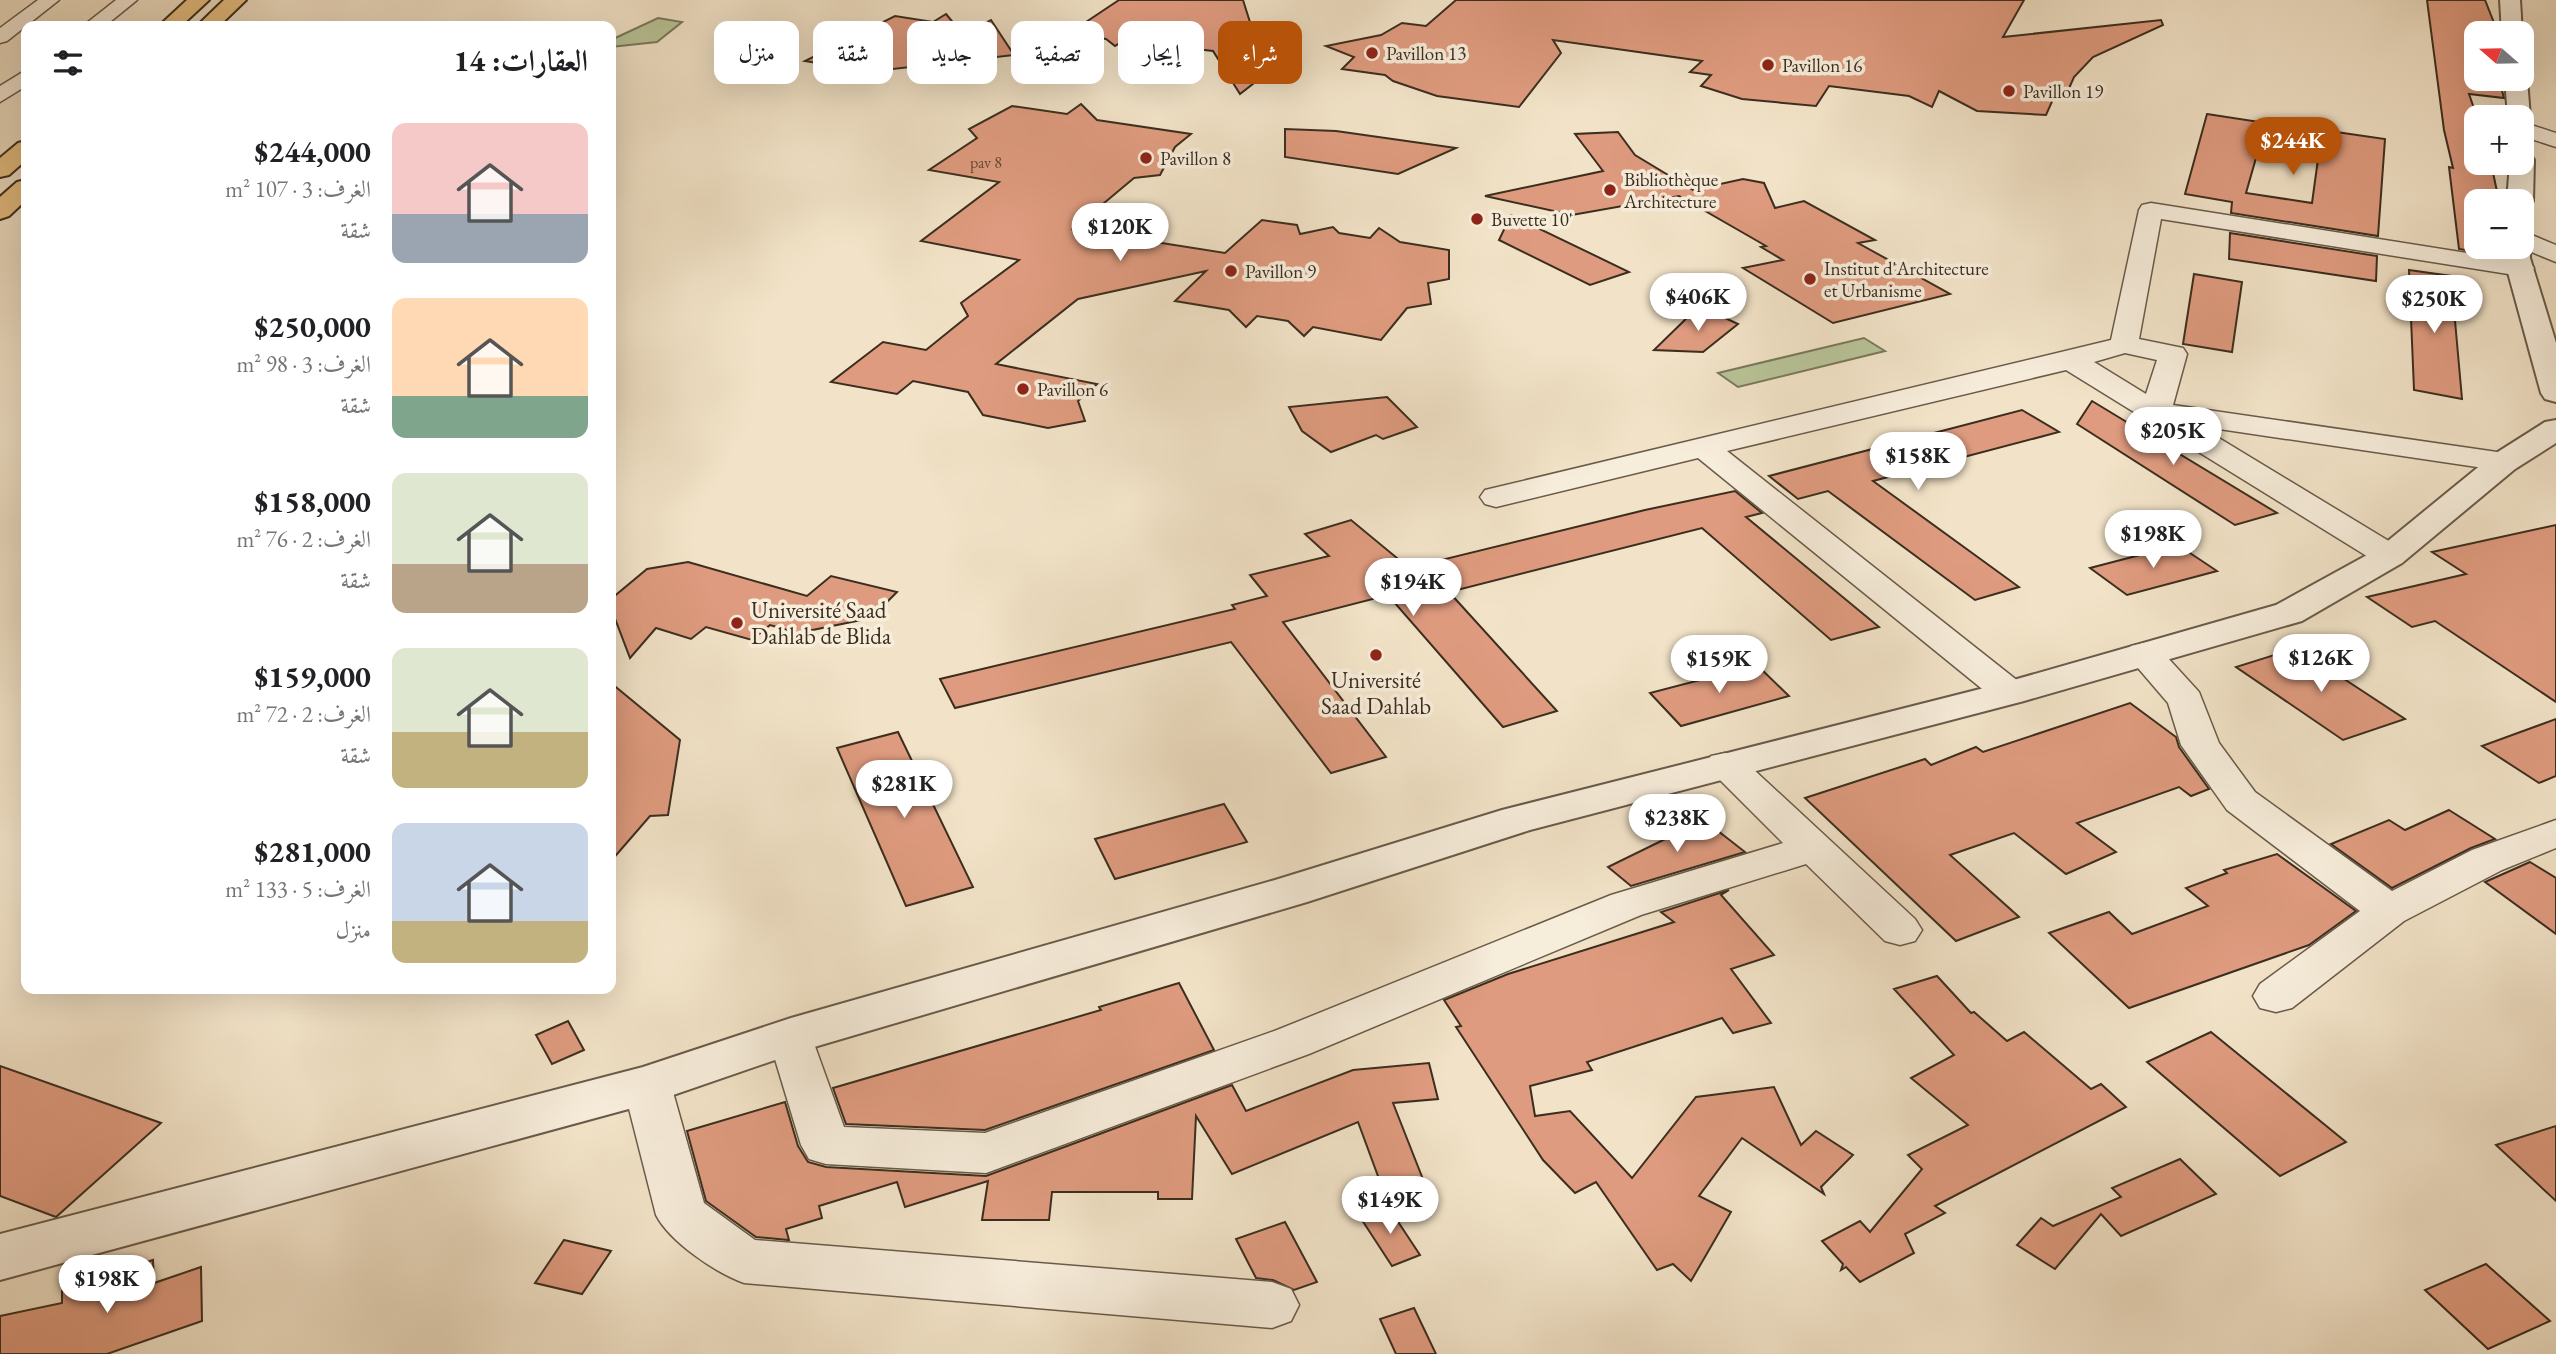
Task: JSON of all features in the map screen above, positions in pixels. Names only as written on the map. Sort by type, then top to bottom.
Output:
[{"type":"highway","points":[[175,21],[200,0]]},
{"type":"highway","points":[[213,21],[236,0]]},
{"type":"highway","points":[[0,170],[21,152]]},
{"type":"highway","points":[[0,211],[21,192]]},
{"type":"street","points":[[21,21],[50,0]]},
{"type":"street","points":[[100,21],[128,0]]},
{"type":"street","points":[[2510,0],[2511,21]]},
{"type":"street","points":[[0,11],[32,13]]},
{"type":"street","points":[[0,37],[21,21]]},
{"type":"street","points":[[0,96],[21,80]]},
{"type":"street","points":[[2534,133],[2556,140]]},
{"type":"street","points":[[2124,345],[2151,209],[2464,250]]},
{"type":"street","points":[[2534,244],[2556,254]]},
{"type":"street","points":[[2520,259],[2556,393]]},
{"type":"street","points":[[1496,497],[1704,449],[2124,345],[2173,354],[2157,411]]},
{"type":"street","points":[[2070,360],[2390,556]]},
{"type":"street","points":[[2157,411],[2504,462]]},
{"type":"street","points":[[0,1257],[647,1085],[791,1036],[1291,891],[1517,820],[2010,693],[2289,613],[2390,556],[2504,462],[2556,429]]},
{"type":"street","points":[[1704,449],[2010,693]]},
{"type":"street","points":[[2144,654],[2186,700],[2200,745],[2241,801],[2389,911]]},
{"type":"street","points":[[1725,765],[1899,930]]},
{"type":"street","points":[[2276,996],[2389,911],[2487,860],[2556,833]]},
{"type":"street","points":[[791,1036],[826,1145],[986,1153],[1293,1042],[1626,905],[1813,848]]},
{"type":"street","points":[[647,1085],[682,1214],[744,1261],[1272,1305]]},
{"type":"green space","points":[[658,18],[682,22],[657,42],[616,46],[616,38]]},
{"type":"green space","points":[[1864,338],[1885,351],[1738,387],[1718,373]]},
{"type":"building","points":[[1119,0],[1243,0],[1250,21],[1218,21],[1218,59],[1213,51],[1204,50],[1204,21],[1118,21],[1118,44],[1115,46],[1104,39],[1104,21],[1088,21]]},
{"type":"building","points":[[1456,0],[2024,0],[2003,37],[2161,20],[2163,25],[2093,57],[2074,77],[2066,95],[2054,97],[2046,115],[1977,111],[1939,91],[1932,107],[1909,96],[1829,86],[1816,106],[1742,99],[1701,86],[1711,75],[1690,72],[1702,61],[1553,40],[1561,53],[1519,107],[1437,96],[1393,81],[1385,75],[1342,69],[1354,57],[1326,46],[1381,35],[1402,23],[1426,26]]},
{"type":"building","points":[[2427,0],[2485,0],[2493,21],[2464,21],[2464,91],[2502,91],[2504,98],[2469,94],[2473,105],[2464,105],[2464,175],[2494,175],[2496,189],[2464,189],[2464,250],[2459,249],[2449,167],[2453,168],[2444,130]]},
{"type":"building","points":[[946,14],[952,21],[935,21]]},
{"type":"building","points":[[895,16],[927,21],[907,21],[907,67],[893,69],[893,21],[885,21]]},
{"type":"building","points":[[997,29],[1011,50],[1011,55],[997,57]]},
{"type":"building","points":[[1234,84],[1253,84],[1240,94]]},
{"type":"building","points":[[1081,104],[1097,120],[1191,134],[1175,147],[1160,175],[1134,178],[1073,229],[1225,253],[1262,220],[1297,225],[1300,234],[1333,227],[1339,233],[1370,238],[1379,228],[1400,242],[1449,250],[1449,279],[1428,283],[1431,304],[1407,308],[1381,340],[1313,327],[1304,336],[1288,321],[1257,316],[1246,327],[1229,310],[1175,301],[1206,271],[1078,299],[996,364],[1097,384],[1078,401],[1085,421],[1048,428],[983,415],[968,392],[913,381],[897,394],[831,382],[883,342],[926,350],[968,316],[961,303],[1019,260],[921,241],[999,182],[929,170],[977,138],[969,129],[1012,106],[1067,114]]},
{"type":"building","points":[[2207,114],[2266,123],[2246,193],[2312,203],[2322,130],[2385,139],[2378,236],[2231,213],[2232,202],[2185,194]]},
{"type":"building","points":[[1285,129],[1336,131],[1456,148],[1398,174],[1285,157]]},
{"type":"building","points":[[1618,132],[1635,155],[1693,190],[1743,179],[1764,183],[1775,208],[1804,201],[1875,240],[1858,243],[1950,294],[1833,323],[1743,268],[1783,260],[1761,247],[1766,246],[1679,196],[1572,215],[1485,196],[1603,171],[1575,134]]},
{"type":"building","points":[[1511,215],[1629,272],[1590,285],[1499,240]]},
{"type":"building","points":[[2230,233],[2377,256],[2376,281],[2229,259]]},
{"type":"building","points":[[2409,270],[2451,276],[2462,399],[2414,390]]},
{"type":"building","points":[[2194,274],[2242,282],[2232,352],[2183,344]]},
{"type":"building","points":[[1706,309],[1738,324],[1703,352],[1654,350],[1693,312]]},
{"type":"building","points":[[1387,397],[1417,427],[1383,439],[1376,435],[1331,452],[1302,431],[1289,407]]},
{"type":"building","points":[[2092,401],[2277,513],[2235,525],[2077,424]]},
{"type":"building","points":[[2022,410],[2059,432],[1873,481],[2019,587],[1975,600],[1828,491],[1798,499],[1769,476]]},
{"type":"building","points":[[1735,491],[1762,513],[1746,517],[1879,627],[1831,640],[1702,528],[1449,592],[1557,711],[1503,727],[1388,595],[1283,622],[1386,757],[1331,773],[1231,642],[955,708],[940,679],[1235,609],[1232,605],[1267,596],[1250,575],[1329,556],[1305,534],[1351,520],[1409,568],[1645,510]]},
{"type":"building","points":[[2556,525],[2556,702],[2435,621],[2412,627],[2367,597],[2466,574],[2432,552]]},
{"type":"building","points":[[2178,545],[2217,571],[2127,595],[2090,568]]},
{"type":"building","points":[[688,562],[807,596],[831,576],[897,592],[871,618],[798,633],[770,625],[752,640],[706,627],[691,639],[656,628],[630,658],[616,621],[616,595],[647,569]]},
{"type":"building","points":[[2297,648],[2405,719],[2343,740],[2236,667]]},
{"type":"building","points":[[1757,665],[1789,696],[1681,726],[1650,693]]},
{"type":"building","points":[[616,687],[680,740],[668,815],[650,816],[616,855]]},
{"type":"building","points":[[2130,703],[2176,737],[2179,747],[2209,789],[2191,796],[2179,787],[2077,823],[2116,852],[2066,874],[2014,833],[1950,855],[2019,917],[1956,941],[1805,798],[1925,759],[1931,765],[1976,747],[1983,752]]},
{"type":"building","points":[[2556,719],[2556,776],[2539,783],[2482,746]]},
{"type":"building","points":[[898,732],[973,887],[906,906],[837,748]]},
{"type":"building","points":[[1224,804],[1247,842],[1115,879],[1095,839]]},
{"type":"building","points":[[2449,810],[2495,839],[2471,848],[2392,888],[2331,844],[2389,820],[2405,830]]},
{"type":"building","points":[[1704,820],[1745,852],[1631,886],[1608,867]]},
{"type":"building","points":[[2277,854],[2356,911],[2309,945],[2129,1008],[2049,933],[2109,912],[2132,934],[2208,906],[2186,888],[2227,873],[2224,870]]},
{"type":"building","points":[[2530,862],[2556,878],[2556,934],[2485,882]]},
{"type":"building","points":[[1729,890],[1721,895],[1774,955],[1731,969],[1771,1023],[1733,1033],[1722,1018],[1587,1062],[1592,1070],[1530,1086],[1535,1116],[1570,1111],[1632,1178],[1696,1097],[1774,1087],[1801,1145],[1816,1131],[1853,1155],[1821,1187],[1824,1194],[1742,1138],[1699,1196],[1731,1212],[1691,1281],[1673,1264],[1657,1270],[1596,1182],[1575,1193],[1543,1160],[1456,1027],[1461,1026],[1444,1000],[1508,974],[1674,922],[1661,912]]},
{"type":"building","points":[[1937,976],[1971,1013],[1974,1012],[2007,1041],[2024,1032],[2091,1089],[2101,1084],[2126,1107],[1935,1206],[1945,1213],[1905,1234],[1914,1253],[1860,1282],[1846,1267],[1841,1270],[1843,1264],[1822,1241],[1860,1221],[1870,1232],[1922,1169],[1908,1155],[1968,1125],[1911,1078],[1954,1055],[1894,989]]},
{"type":"building","points":[[1179,983],[1214,1050],[985,1130],[846,1124],[833,1088],[1101,1010],[1099,1007]]},
{"type":"building","points":[[568,1021],[584,1050],[552,1064],[536,1035]]},
{"type":"building","points":[[2211,1032],[2346,1142],[2280,1176],[2147,1062]]},
{"type":"building","points":[[1429,1063],[1438,1099],[1393,1103],[1426,1187],[1385,1195],[1358,1122],[1232,1174],[1196,1116],[1192,1199],[1158,1199],[1158,1192],[1052,1192],[1049,1220],[982,1220],[988,1181],[905,1207],[897,1182],[819,1206],[822,1218],[786,1229],[789,1240],[756,1237],[706,1201],[687,1131],[785,1102],[798,1146],[808,1162],[826,1167],[986,1176],[1232,1085],[1246,1111],[1353,1070]]},
{"type":"building","points":[[0,1066],[161,1123],[56,1217],[0,1196]]},
{"type":"building","points":[[2556,1126],[2556,1201],[2496,1145]]},
{"type":"building","points":[[2180,1159],[2216,1194],[2121,1236],[2101,1214],[2055,1269],[2017,1245],[2041,1218],[2053,1226],[2121,1197],[2112,1188]]},
{"type":"building","points":[[1387,1205],[1420,1255],[1392,1266],[1360,1217]]},
{"type":"building","points":[[1285,1222],[1317,1282],[1294,1290],[1273,1280],[1256,1278],[1236,1239]]},
{"type":"building","points":[[564,1240],[611,1251],[582,1294],[535,1283]]},
{"type":"building","points":[[153,1260],[154,1283],[201,1267],[202,1321],[107,1354],[0,1354],[0,1316],[62,1303],[62,1291]]},
{"type":"building","points":[[2486,1264],[2550,1321],[2488,1349],[2425,1290]]},
{"type":"building","points":[[1414,1308],[1436,1354],[1396,1354],[1380,1319]]},
{"type":"place","name":"Pavillon 13","points":[[1372,53]]},
{"type":"place","name":"Pavillon 16","points":[[1768,65]]},
{"type":"place","name":"Pavillon 19","points":[[2009,91]]},
{"type":"place","name":"Pavillon 8","points":[[1146,158]]},
{"type":"place","name":"Bibliothèque Architecture","points":[[1610,190]]},
{"type":"place","name":"Buvette 10'","points":[[1477,219]]},
{"type":"place","name":"Pavillon 9","points":[[1231,271]]},
{"type":"place","name":"Institut d'Architecture et Urbanisme","points":[[1810,279]]},
{"type":"place","name":"Pavillon 6","points":[[1023,389]]},
{"type":"place","name":"Université Saad Dahlab de Blida","points":[[737,623]]},
{"type":"place","name":"Université Saad Dahlab","points":[[1376,655]]}]
